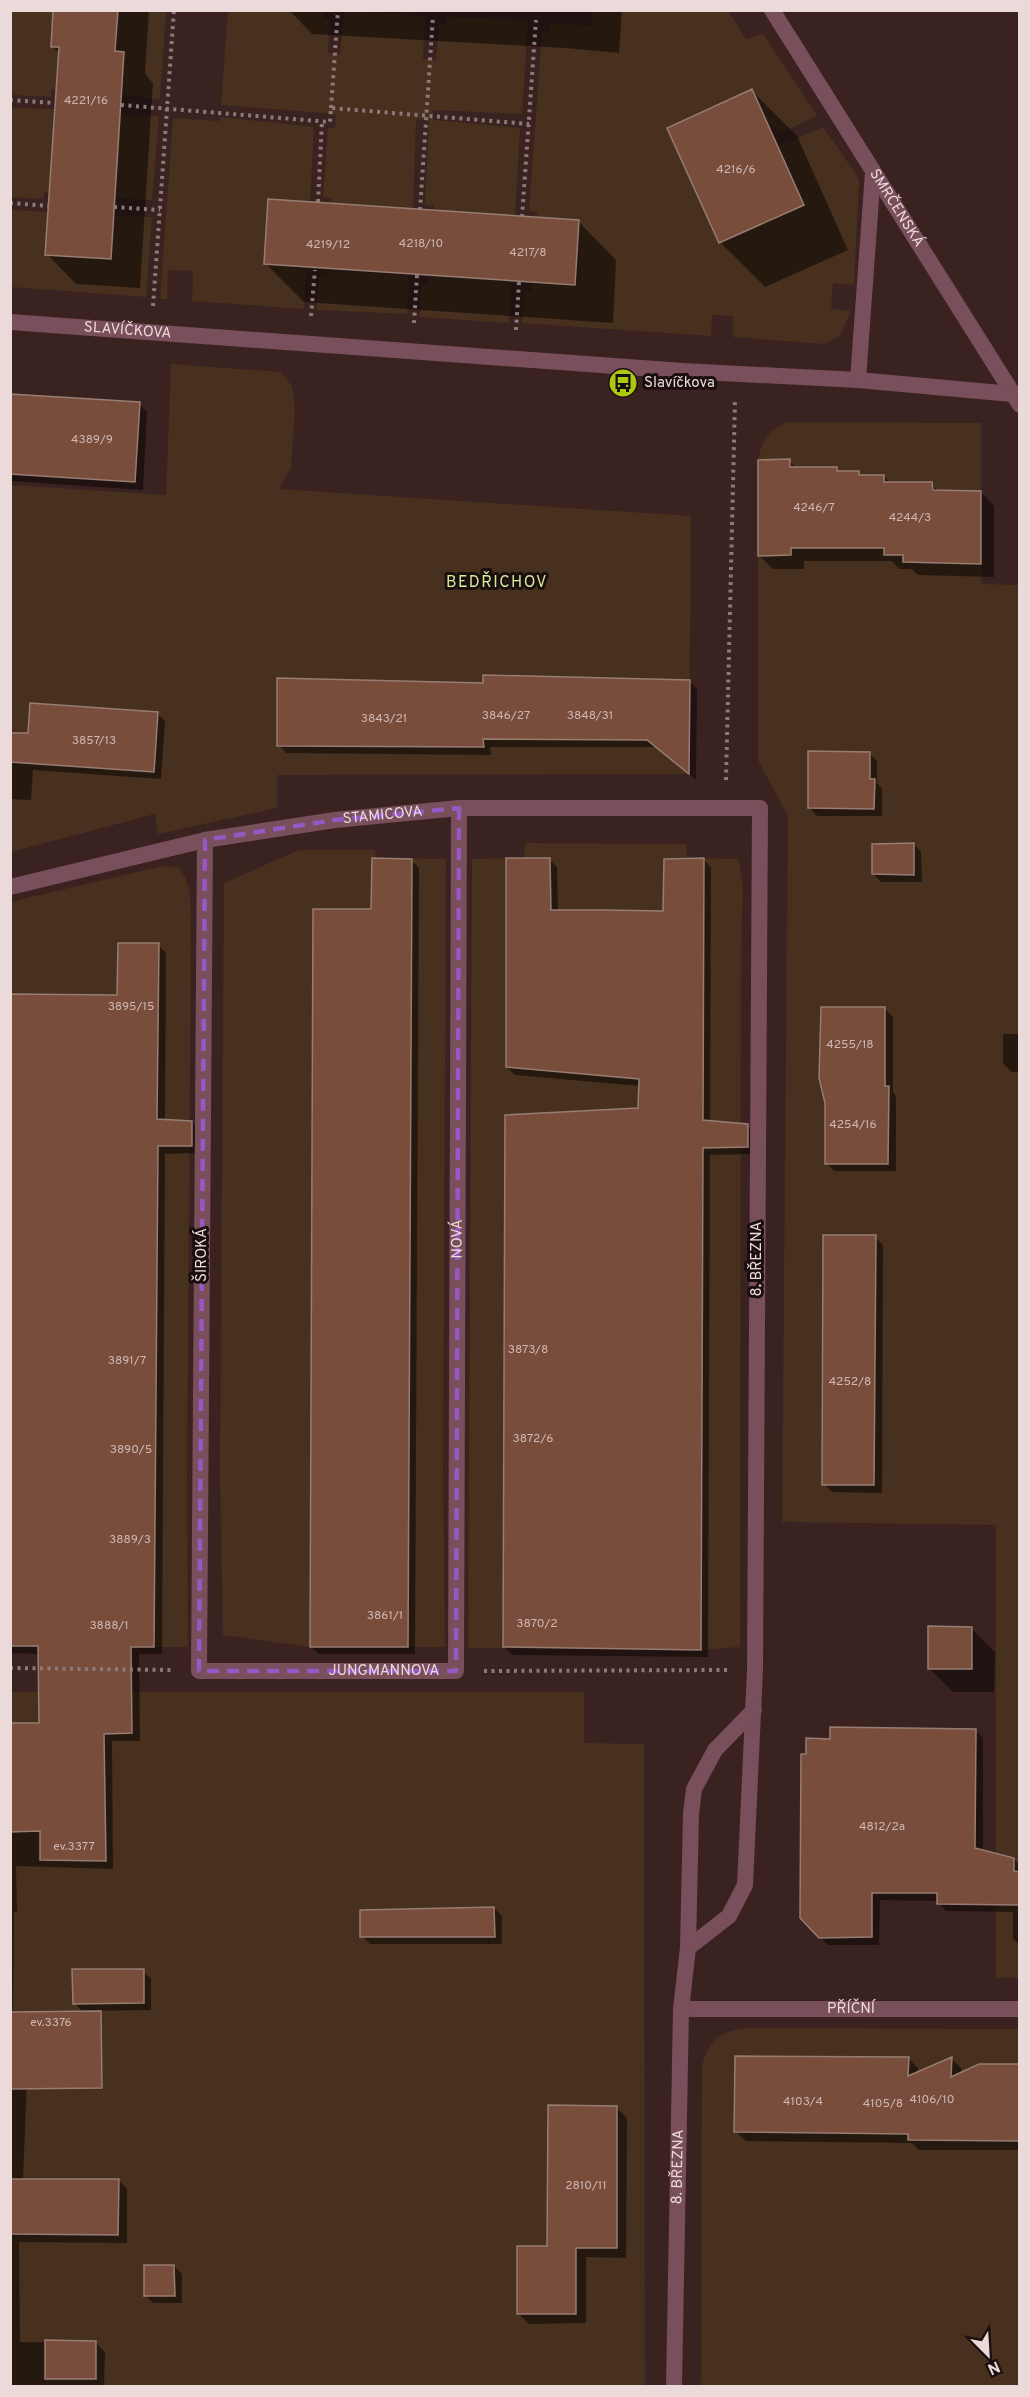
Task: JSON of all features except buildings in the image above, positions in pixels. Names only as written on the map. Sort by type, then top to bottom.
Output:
[{"type":"street","name":"SMRČENSKÁ","points":[[772,10],[1016,400]]},
{"type":"street","points":[[858,380],[873,172]]},
{"type":"street","name":"SLAVÍČKOVA","points":[[10,322],[858,380],[1016,400]]},
{"type":"street","name":"STAMICOVA","points":[[10,886],[205,840],[335,819],[459,808],[760,808]]},
{"type":"street","name":"NOVÁ","points":[[456,1671],[459,808]]},
{"type":"street","name":"8. BŘEZNA","points":[[688,1948],[729,1916],[745,1886],[755,1670],[760,808]]},
{"type":"street","name":"ŠIROKÁ","points":[[199,1671],[205,840]]},
{"type":"street","name":"JUNGMANNOVA","points":[[199,1671],[456,1671]]},
{"type":"street","name":"8. BŘEZNA","points":[[674,2386],[681,2009],[688,1948],[691,1814],[694,1790],[716,1750],[753,1710]]},
{"type":"street","name":"PŘÍČNÍ","points":[[681,2009],[1020,2009]]},
{"type":"path","points":[[151,333],[174,10]]},
{"type":"path","points":[[121,105],[330,122],[338,10]]},
{"type":"path","points":[[420,210],[432,16]]},
{"type":"path","points":[[522,217],[536,20]]},
{"type":"path","points":[[10,100],[56,103]]},
{"type":"path","points":[[331,108],[529,124]]},
{"type":"path","points":[[318,202],[322,121]]},
{"type":"path","points":[[10,203],[49,206]]},
{"type":"path","points":[[114,207],[160,210]]},
{"type":"path","points":[[311,316],[315,270]]},
{"type":"path","points":[[414,323],[417,275]]},
{"type":"path","points":[[516,330],[519,282]]},
{"type":"path","points":[[726,807],[736,373]]},
{"type":"path","points":[[10,1668],[199,1671]]},
{"type":"path","name":"JUNGMANNOVA","points":[[456,1671],[755,1670]]},
{"type":"highlighted area","points":[[459,808],[456,1671],[199,1671],[205,840],[335,820]]},
{"type":"shaded area","points":[[10,11],[53,11],[51,46],[59,47],[57,89],[51,89],[51,97],[11,95]]},
{"type":"shaded area","points":[[118,11],[166,11],[160,99],[121,94],[124,52],[116,51]]},
{"type":"shaded area","points":[[228,11],[323,11],[323,18],[329,19],[328,53],[340,54],[344,11],[425,16],[423,59],[436,60],[439,25],[446,25],[447,17],[528,20],[522,114],[433,110],[433,120],[520,128],[515,216],[434,211],[434,206],[425,205],[429,121],[416,119],[413,210],[331,203],[331,198],[323,197],[328,128],[335,128],[336,114],[221,105]]},
{"type":"shaded area","points":[[592,11],[728,11],[746,39],[763,34],[817,116],[778,134],[775,126],[770,128],[752,90],[719,242],[804,205],[778,147],[823,127],[856,174],[859,182],[854,285],[833,283],[831,309],[851,311],[840,335],[825,344],[733,337],[733,316],[712,315],[711,336],[522,323],[525,292],[531,291],[532,283],[575,285],[579,220],[537,217],[537,212],[529,211],[542,33],[549,32],[549,23],[591,26]]},
{"type":"shaded area","points":[[11,108],[55,109],[49,192],[45,192],[43,199],[11,197]]},
{"type":"shaded area","points":[[120,115],[159,116],[152,200],[115,196]]},
{"type":"shaded area","points":[[220,117],[314,127],[310,202],[269,199],[264,264],[306,269],[304,309],[192,301],[193,271],[168,270],[167,299],[160,299],[173,118],[220,121]]},
{"type":"shaded area","points":[[10,210],[48,212],[46,255],[110,259],[113,218],[116,216],[152,217],[146,297],[11,287]]},
{"type":"shaded area","points":[[327,271],[409,275],[407,314],[317,310],[319,277],[327,277]]},
{"type":"shaded area","points":[[430,276],[511,281],[509,323],[420,317],[421,284],[429,284]]},
{"type":"shaded area","points":[[171,364],[281,372],[292,386],[295,409],[291,467],[279,489],[691,516],[689,774],[277,775],[277,808],[158,834],[155,814],[11,852],[11,485],[166,495]]},
{"type":"shaded area","points":[[787,422],[981,423],[981,584],[1020,585],[1019,1978],[996,1978],[996,1525],[782,1522],[788,816],[758,760],[758,460],[762,446],[770,432]]},
{"type":"shaded area","points":[[525,843],[686,844],[687,858],[739,859],[743,889],[740,1647],[700,1650],[468,1648],[472,859],[524,858]]},
{"type":"shaded area","points":[[299,850],[375,850],[376,858],[446,859],[443,1473],[445,1647],[310,1647],[223,1635],[220,1473],[224,883]]},
{"type":"shaded area","points":[[163,866],[179,868],[184,875],[190,894],[191,915],[188,1647],[11,1647],[10,902]]},
{"type":"shaded area","points":[[11,1692],[584,1692],[584,1743],[644,1744],[645,2386],[11,2386]]},
{"type":"shaded area","points":[[747,2028],[1019,2029],[1019,2386],[701,2386],[702,2065],[709,2048],[717,2038],[722,2034]]},
{"type":"place","name":"Slavíčkova","points":[[623,383]]},
{"type":"district","name":"BEDŘICHOV","points":[[497,583]]}]
